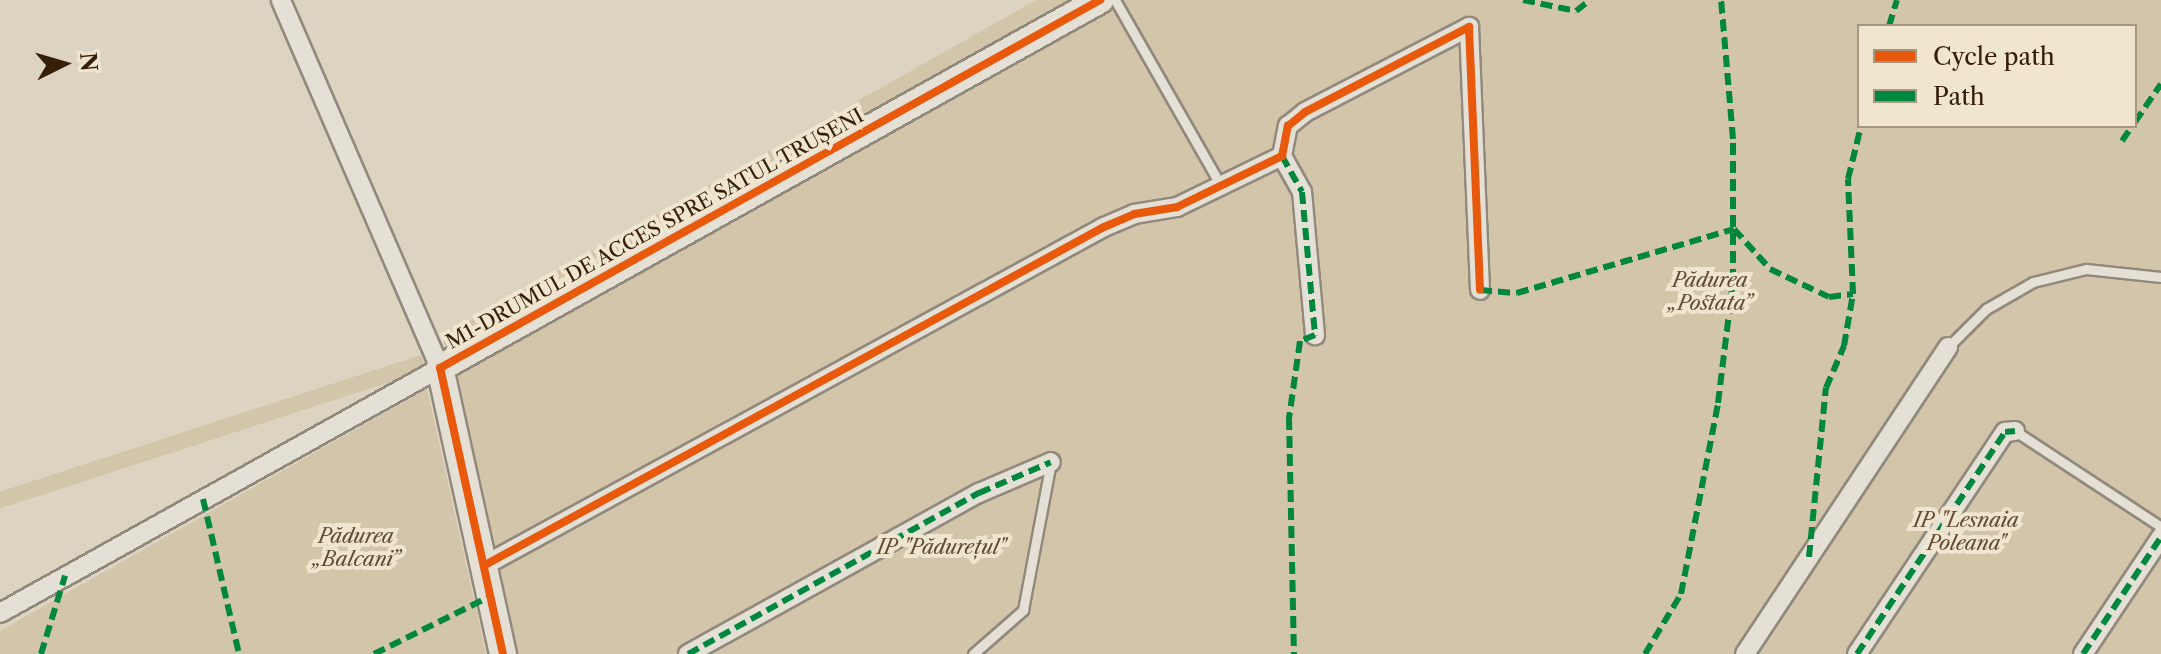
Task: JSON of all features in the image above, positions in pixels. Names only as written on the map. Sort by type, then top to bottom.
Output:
[{"type":"street","points":[[0,613],[440,368],[281,0]]},
{"type":"street","name":"M1-DRUMUL DE ACCES SPRE SATUL TRUȘENI","points":[[503,654],[440,368],[1100,0]]},
{"type":"street","points":[[1315,335],[1302,192],[1282,156],[1288,126],[1305,112],[1469,27],[1480,290]]},
{"type":"street","points":[[485,565],[1104,227],[1134,214],[1177,207],[1282,156]]},
{"type":"street","points":[[1745,654],[1948,347]]},
{"type":"street","points":[[1857,654],[2005,432],[2015,431]]},
{"type":"street","points":[[688,654],[979,493],[1051,462]]},
{"type":"street","points":[[2083,654],[2161,537]]},
{"type":"lane","points":[[1115,0],[1221,186]]},
{"type":"lane","points":[[1948,347],[1986,309],[2033,282],[2086,269],[2161,277]]},
{"type":"lane","points":[[2015,431],[2161,527]]},
{"type":"lane","points":[[973,654],[1023,610],[1051,462]]},
{"type":"green space","points":[[1036,0],[1081,0],[449,351],[441,337]]},
{"type":"green space","points":[[1121,0],[2161,0],[2161,654],[509,654],[450,382],[455,373]],"holes":[[[1943,344],[1957,353],[1946,370],[1932,361]]]},
{"type":"green space","points":[[421,355],[426,370],[0,509],[0,492]]},
{"type":"green space","name":"Pădurea „Balcani”","points":[[427,389],[486,654],[0,654],[0,631]]},
{"type":"marked path","points":[[1523,0],[1576,11],[1590,0]]},
{"type":"marked path","points":[[1645,654],[1681,594],[1718,403],[1733,281],[1733,139],[1721,0]]},
{"type":"marked path","points":[[1890,24],[1897,0]]},
{"type":"marked path","points":[[2137,119],[2161,84]]},
{"type":"marked path","points":[[1809,557],[1826,388],[1844,346],[1853,294],[1848,179],[1861,128]]},
{"type":"marked path","points":[[2122,141],[2131,128]]},
{"type":"marked path","points":[[1282,156],[1302,192],[1315,335],[1300,341],[1289,418],[1294,654]]},
{"type":"marked path","points":[[1480,283],[1480,290],[1517,293],[1734,229],[1770,269],[1829,297],[1853,294]]},
{"type":"marked path","points":[[1857,654],[2005,432],[2015,431]]},
{"type":"marked path","points":[[688,654],[979,493],[1051,462]]},
{"type":"marked path","points":[[203,499],[239,654]]},
{"type":"marked path","points":[[2083,654],[2161,537]]},
{"type":"marked path","points":[[41,654],[65,576]]},
{"type":"marked path","points":[[374,654],[491,596]]},
{"type":"cycle path","points":[[503,654],[440,368],[1100,0]]},
{"type":"cycle path","points":[[485,565],[1104,227],[1134,214],[1177,207],[1282,156],[1288,126],[1305,112],[1469,27],[1480,290]]},
{"type":"park label","name":"Pădurea „Postata”","points":[[1710,292]]},
{"type":"park label","name":"IP \"Lesnaia Poleana\"","points":[[1966,532]]},
{"type":"park label","name":"IP \"Pădurețul\"","points":[[941,547]]}]
